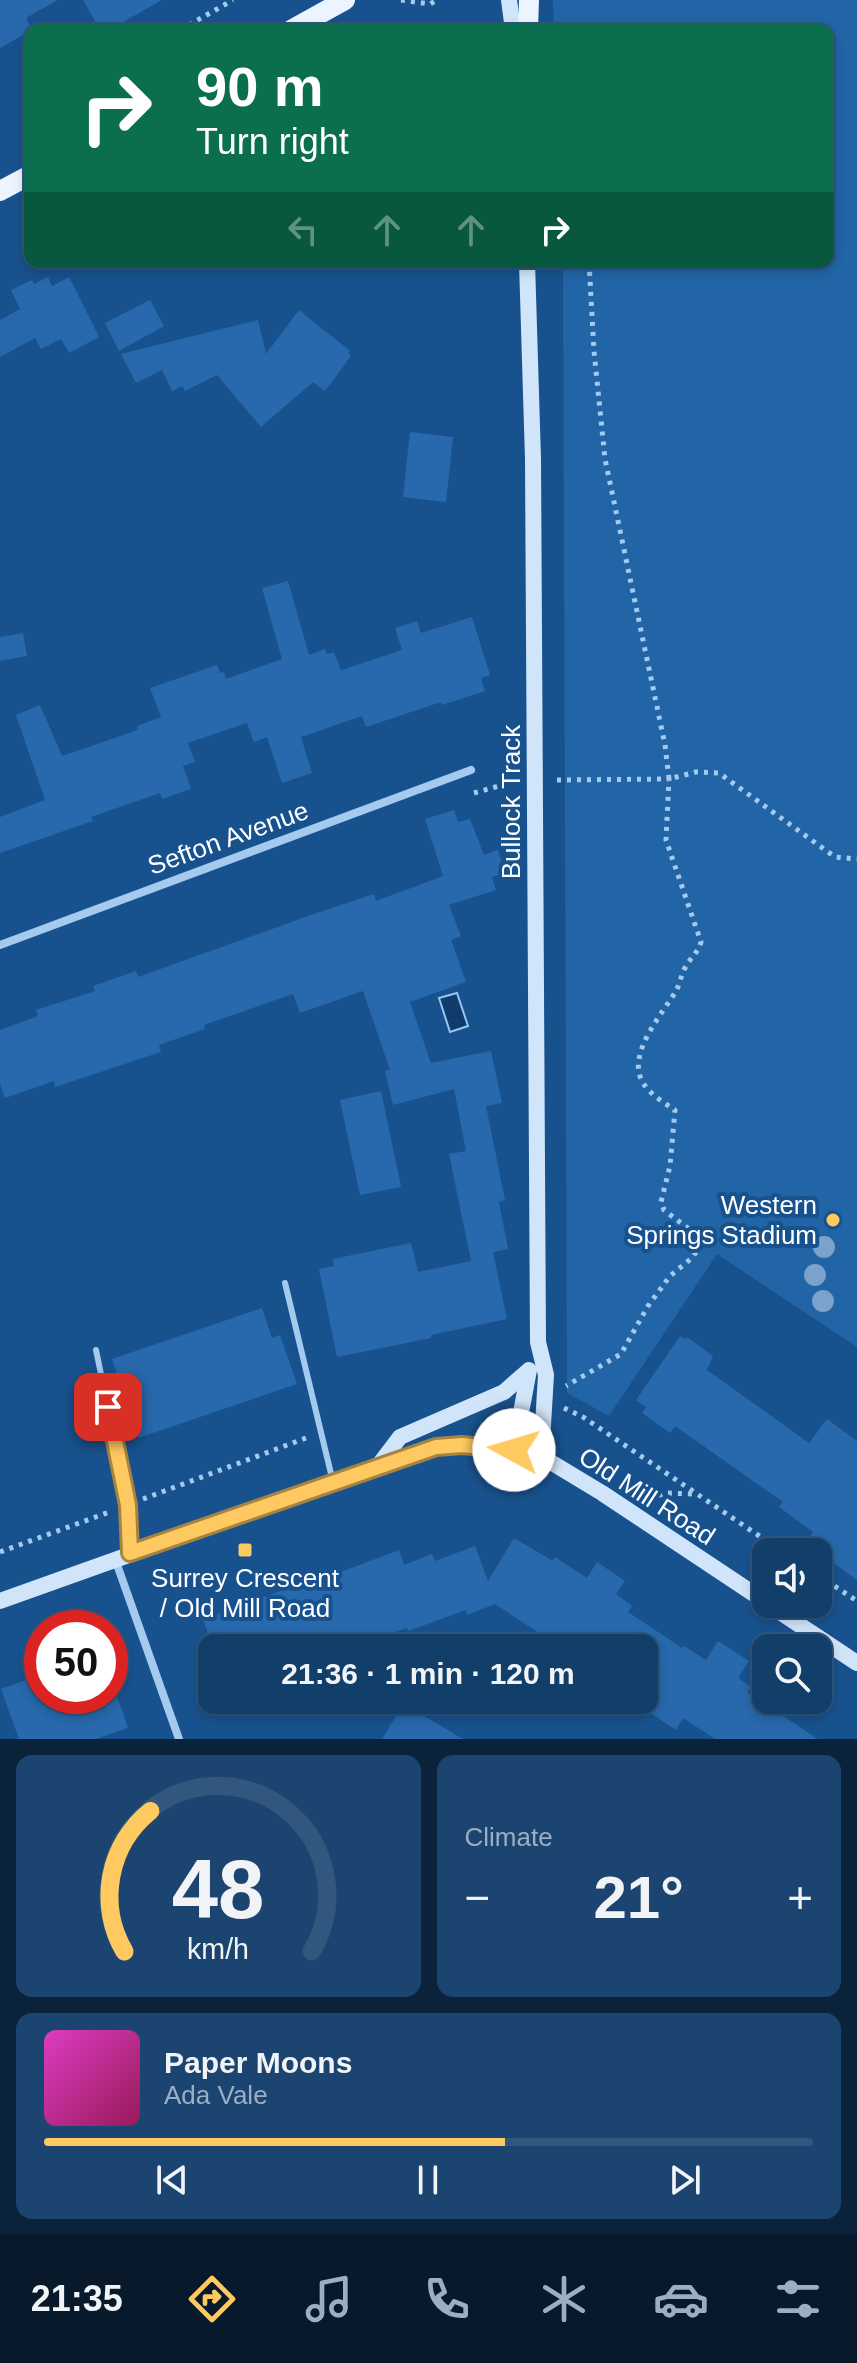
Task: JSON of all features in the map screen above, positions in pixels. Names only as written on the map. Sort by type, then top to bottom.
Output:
[{"type":"main road","points":[[302,24],[345,0]]},
{"type":"main road","points":[[509,0],[512,24]]},
{"type":"main road","points":[[528,24],[529,0]]},
{"type":"main road","points":[[0,191],[24,178]]},
{"type":"main road","name":"Bullock Track","points":[[527,268],[533,459],[538,1342],[552,1394],[541,1458]]},
{"type":"main road","name":"Bullock Track","points":[[514,1450],[528,1371],[538,1342]]},
{"type":"main road","points":[[377,1467],[400,1437],[504,1392],[528,1371]]},
{"type":"main road","name":"Old Mill Road","points":[[0,1601],[436,1447],[462,1445],[514,1450],[541,1458],[626,1509],[752,1593]]},
{"type":"main road","name":"Old Mill Road","points":[[790,1618],[857,1663]]},
{"type":"street","name":"Sefton Avenue","points":[[0,945],[471,770]]},
{"type":"street","points":[[122,1556],[179,1739]]},
{"type":"lane","points":[[285,1283],[333,1482]]},
{"type":"lane","points":[[96,1350],[128,1505],[122,1556]]},
{"type":"path","points":[[191,24],[233,0]]},
{"type":"path","points":[[401,0],[430,4],[437,0]]},
{"type":"path","points":[[589,268],[605,459],[665,745],[669,779],[666,840],[701,942],[698,953],[686,965],[677,989],[652,1025],[643,1047],[640,1079],[653,1095],[675,1110],[670,1166],[661,1202],[664,1210],[693,1232],[697,1250],[670,1276],[648,1306],[621,1354],[552,1394],[762,1538]]},
{"type":"path","points":[[557,780],[669,779],[696,772],[719,773],[835,857],[857,859]]},
{"type":"path","points":[[474,793],[526,778]]},
{"type":"path","points":[[0,1552],[321,1432]]},
{"type":"path","points":[[626,1509],[665,1493],[696,1494]]},
{"type":"path","points":[[832,1584],[857,1601]]},
{"type":"shaded area","points":[[553,0],[857,0],[857,1347],[717,1254],[609,1416],[567,1393],[563,268],[834,268],[834,24],[554,24]]},
{"type":"shaded area","points":[[457,993],[468,1026],[450,1032],[439,998]]},
{"type":"building","points":[[0,0],[58,0],[26,18],[29,24],[24,24],[24,34],[0,48]]},
{"type":"building","points":[[83,0],[162,0],[120,24],[97,24]]},
{"type":"building","points":[[48,277],[52,286],[69,277],[99,337],[69,353],[61,339],[41,349],[35,338],[0,357],[0,320],[20,309],[11,290],[32,280],[34,284]]},
{"type":"building","points":[[150,300],[164,326],[119,351],[105,323]]},
{"type":"building","points":[[299,310],[350,351],[351,356],[325,391],[313,382],[261,427],[217,375],[185,391],[182,386],[172,391],[162,370],[136,383],[121,354],[258,320],[266,354]]},
{"type":"building","points":[[410,432],[453,437],[446,502],[403,497]]},
{"type":"building","points":[[288,581],[309,655],[325,649],[327,654],[334,652],[341,670],[402,650],[395,628],[417,621],[421,633],[472,617],[490,675],[481,678],[485,691],[366,727],[362,716],[301,737],[312,773],[282,783],[267,737],[254,742],[247,723],[188,743],[195,762],[183,766],[191,789],[162,799],[160,793],[91,817],[93,821],[0,853],[0,817],[45,800],[16,715],[40,705],[62,756],[138,730],[137,726],[161,717],[150,688],[217,665],[226,679],[282,659],[262,588]]},
{"type":"building","points":[[23,633],[27,656],[0,661],[0,637]]},
{"type":"building","points":[[454,810],[458,822],[470,819],[484,855],[498,850],[505,873],[492,877],[496,890],[449,905],[461,936],[451,940],[466,982],[410,1002],[431,1063],[491,1051],[502,1103],[486,1106],[505,1200],[499,1202],[508,1249],[493,1252],[507,1319],[337,1357],[319,1269],[334,1266],[333,1259],[411,1243],[418,1272],[471,1261],[449,1154],[466,1151],[454,1089],[393,1105],[385,1071],[390,1070],[363,991],[300,1013],[293,994],[204,1025],[205,1029],[159,1045],[161,1052],[55,1087],[54,1081],[5,1098],[0,1084],[0,1030],[38,1016],[36,1010],[95,991],[93,986],[136,971],[138,977],[374,894],[376,901],[443,876],[425,819]]},
{"type":"building","points":[[381,1091],[401,1187],[360,1195],[340,1100]]},
{"type":"building","points":[[262,1308],[272,1338],[280,1335],[297,1384],[138,1438],[112,1359]]},
{"type":"building","points":[[680,1336],[687,1337],[713,1356],[707,1370],[809,1443],[827,1419],[857,1441],[857,1580],[832,1562],[832,1538],[809,1538],[813,1532],[779,1507],[783,1502],[675,1426],[670,1433],[642,1413],[646,1407],[636,1400]]},
{"type":"building","points":[[514,1538],[553,1561],[555,1557],[587,1578],[597,1562],[625,1581],[616,1594],[632,1606],[628,1612],[682,1648],[684,1646],[706,1660],[718,1641],[749,1661],[738,1678],[751,1687],[747,1692],[752,1695],[752,1714],[780,1714],[818,1739],[715,1739],[683,1718],[676,1730],[652,1714],[658,1714],[658,1634],[541,1634],[495,1604],[467,1615],[466,1610],[408,1631],[407,1628],[389,1634],[208,1634],[203,1619],[289,1588],[291,1591],[399,1550],[404,1565],[432,1554],[435,1561],[475,1546],[488,1581]]},
{"type":"building","points":[[24,1681],[24,1714],[123,1714],[128,1728],[96,1739],[19,1739],[1,1689]]},
{"type":"building","points":[[397,1714],[421,1714],[463,1739],[382,1739]]},
{"type":"place","name":"Western Springs Stadium","points":[[833,1220]]},
{"type":"place","name":"Surrey Crescent / Old Mill Road","points":[[245,1550]]},
{"type":"route","points":[[108,1407],[128,1505],[130,1553],[436,1447],[496,1446],[514,1450]]}]
